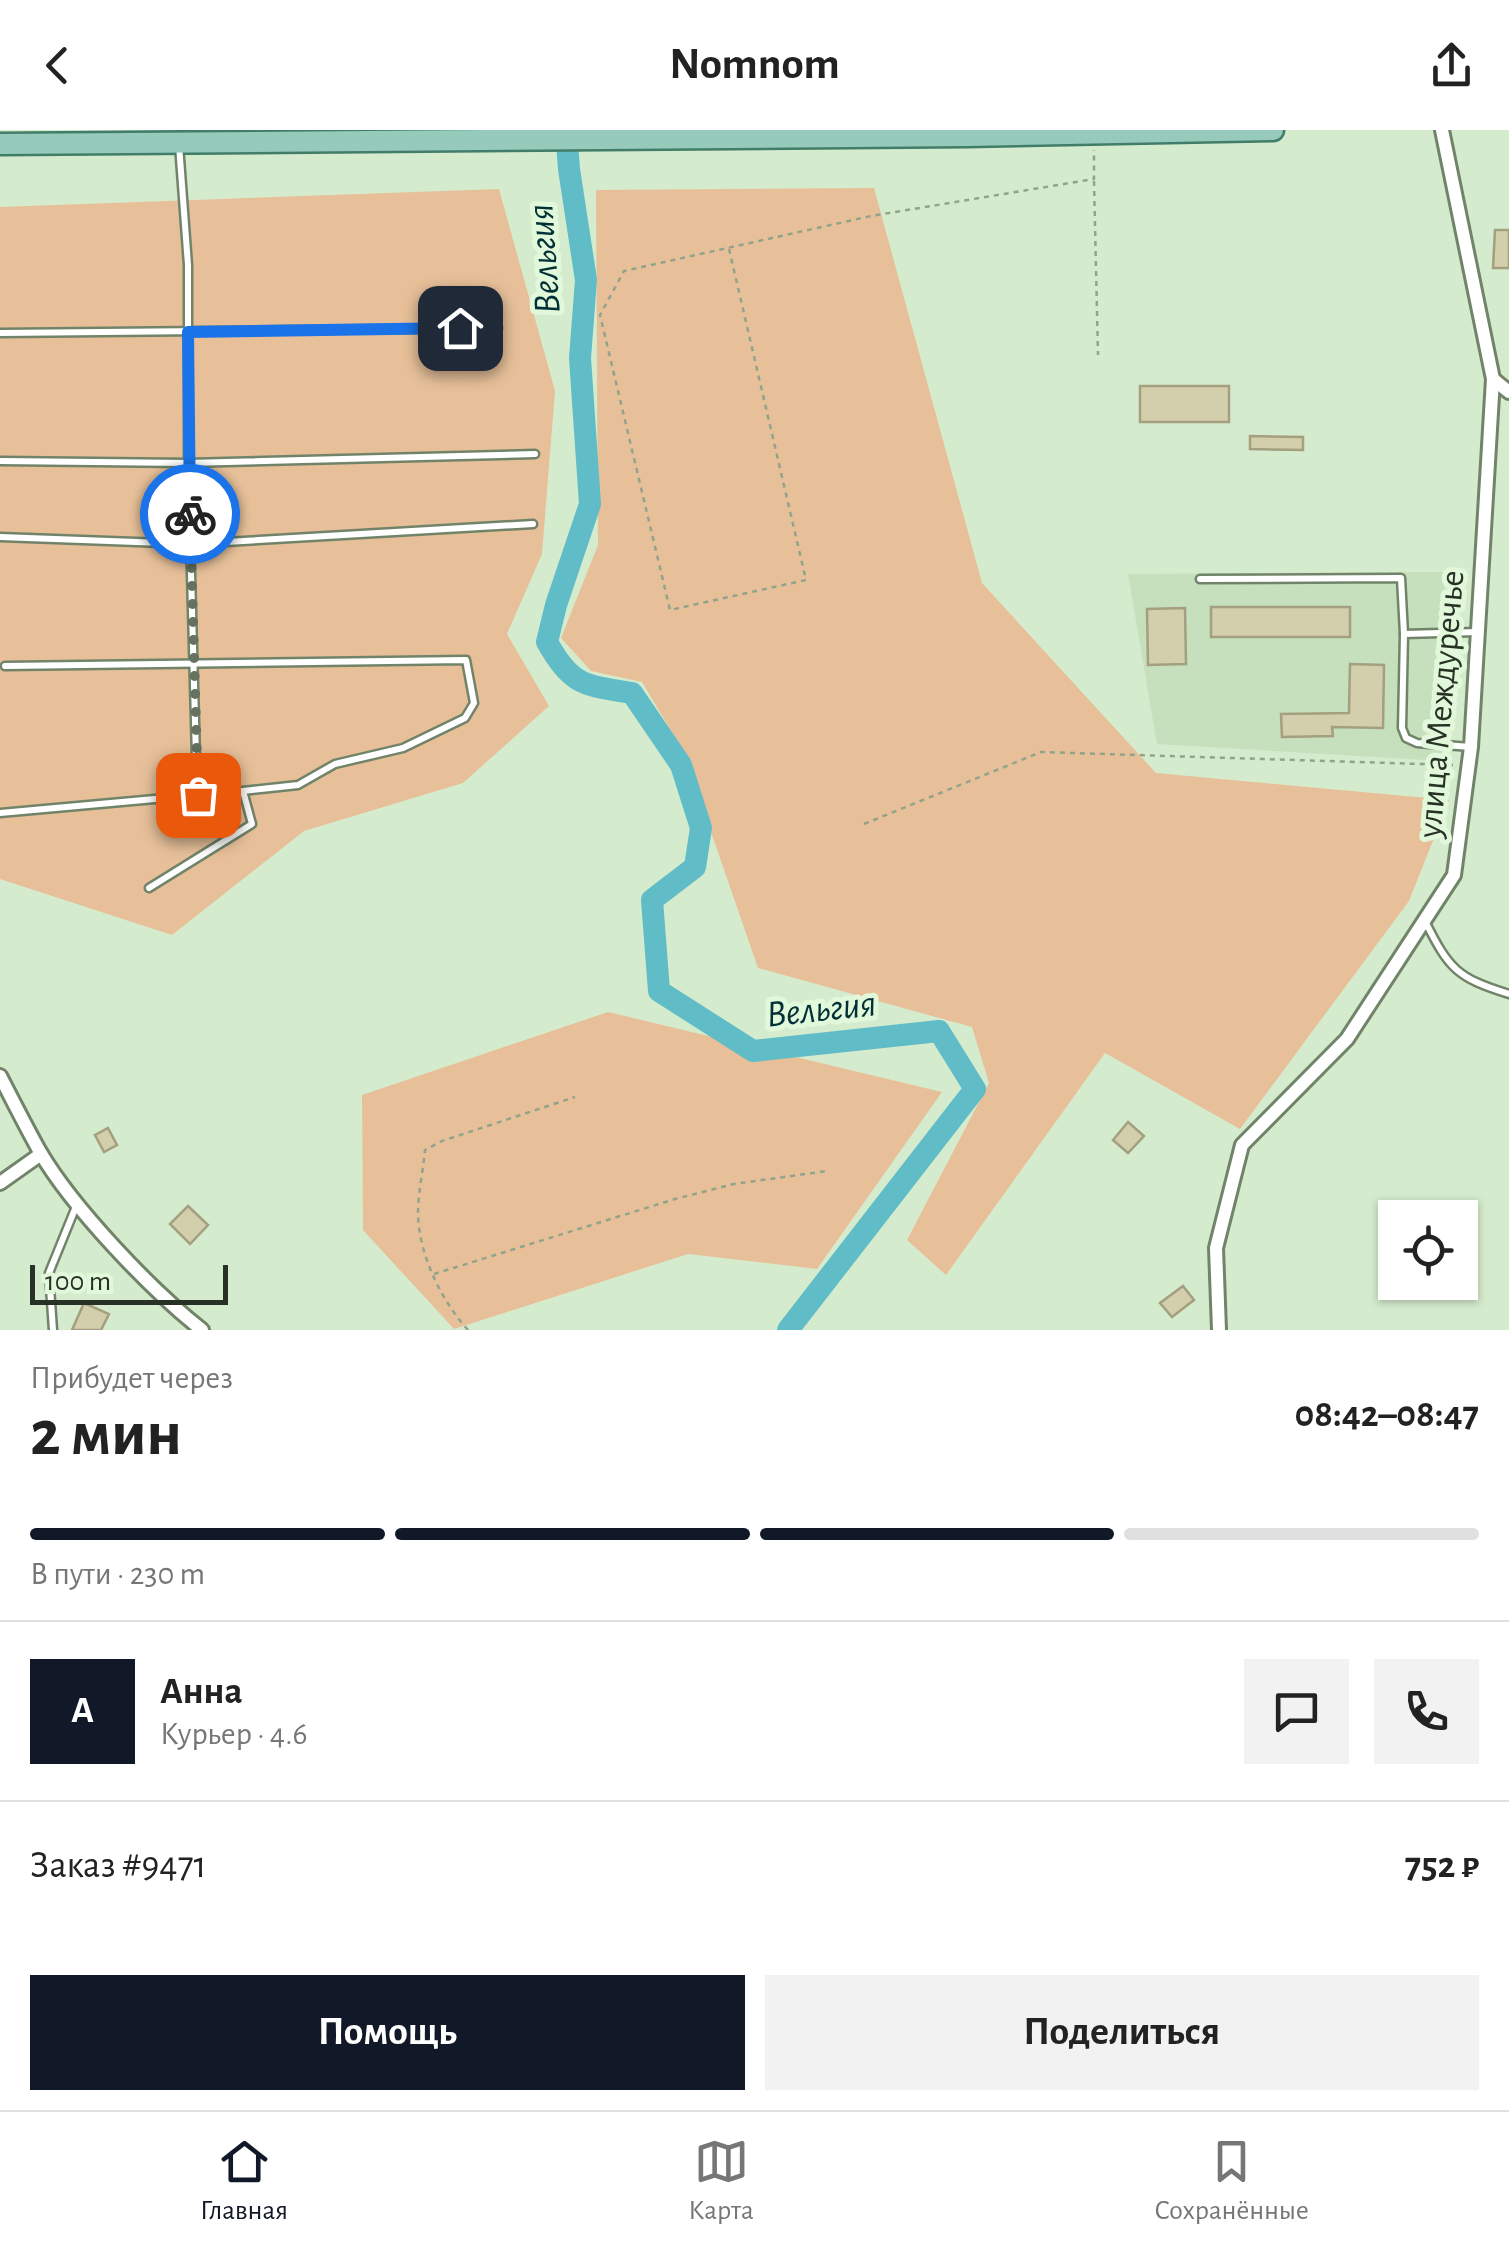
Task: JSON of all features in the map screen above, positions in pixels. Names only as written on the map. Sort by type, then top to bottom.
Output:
[{"type":"main road","points":[[0,144],[1273,130]]},
{"type":"street","name":"улица Междуречье","points":[[1218,1329],[1216,1248],[1242,1145],[1347,1040],[1454,875],[1472,746],[1493,379],[1442,130]]},
{"type":"street","points":[[1493,379],[1509,392]]},
{"type":"street","points":[[0,1076],[41,1154],[77,1202],[118,1250],[202,1330]]},
{"type":"street","points":[[0,1182],[41,1154]]},
{"type":"lane","points":[[179,144],[188,265],[188,462],[198,795]]},
{"type":"lane","points":[[0,333],[498,328]]},
{"type":"lane","points":[[0,461],[188,462],[536,454]]},
{"type":"lane","points":[[0,536],[190,544],[534,524]]},
{"type":"lane","points":[[1200,579],[1400,578],[1404,634],[1402,728],[1406,738],[1416,743],[1472,746]]},
{"type":"lane","points":[[1404,634],[1478,632]]},
{"type":"lane","points":[[0,814],[298,786],[335,764],[403,748],[466,718],[474,702],[466,660],[5,666]]},
{"type":"lane","points":[[149,888],[252,824],[243,792]]},
{"type":"lane","points":[[1425,920],[1445,960],[1473,983],[1509,994]]},
{"type":"lane","points":[[52,1330],[49,1273],[77,1202]]},
{"type":"path","points":[[1094,134],[1098,354]]},
{"type":"path","points":[[730,249],[806,580],[670,610],[600,315],[624,271],[871,216],[1094,179]]},
{"type":"path","points":[[864,824],[1041,752],[1470,766]]},
{"type":"path","points":[[468,1330],[452,1312],[434,1274],[418,1216],[425,1150],[575,1097]]},
{"type":"path","points":[[434,1274],[676,1199],[734,1184],[826,1170]]},
{"type":"shaded area","points":[[874,188],[982,583],[1156,773],[1449,800],[1409,901],[1240,1129],[1105,1053],[946,1275],[907,1240],[989,1083],[972,1027],[758,968],[683,751],[642,682],[591,671],[561,638],[598,545],[596,190]]},
{"type":"shaded area","points":[[499,189],[555,391],[542,554],[507,634],[549,706],[463,783],[304,831],[172,935],[0,879],[0,207]]},
{"type":"shaded area","points":[[1444,572],[1443,761],[1157,744],[1128,574]]},
{"type":"shaded area","points":[[608,1012],[942,1092],[817,1269],[688,1254],[454,1329],[363,1230],[362,1095]]},
{"type":"building","points":[[1495,230],[1509,230],[1509,268],[1493,268]]},
{"type":"building","points":[[1140,386],[1229,386],[1229,422],[1140,422]]},
{"type":"building","points":[[1250,436],[1303,437],[1303,450],[1250,449]]},
{"type":"building","points":[[1211,607],[1350,607],[1350,637],[1211,637]]},
{"type":"building","points":[[1185,608],[1186,664],[1148,665],[1147,609]]},
{"type":"building","points":[[1350,664],[1384,665],[1383,728],[1332,727],[1333,736],[1282,737],[1281,714],[1349,713]]},
{"type":"building","points":[[1128,1122],[1144,1136],[1128,1153],[1113,1140]]},
{"type":"building","points":[[108,1128],[117,1145],[104,1152],[95,1135]]},
{"type":"building","points":[[188,1206],[208,1225],[190,1244],[170,1224]]},
{"type":"building","points":[[1183,1286],[1194,1300],[1172,1317],[1160,1303]]},
{"type":"building","points":[[84,1303],[109,1314],[101,1330],[72,1330]]},
{"type":"waterway","name":"Вельгия","points":[[566,130],[586,280],[580,358],[590,504],[547,642],[572,676],[602,688],[632,693],[681,765],[701,828],[695,867],[652,900],[659,991],[753,1051],[939,1031],[975,1089],[788,1330]]},
{"type":"way so far","points":[[190,514],[198,795]]},
{"type":"route","points":[[190,514],[188,332],[460,328]]}]
